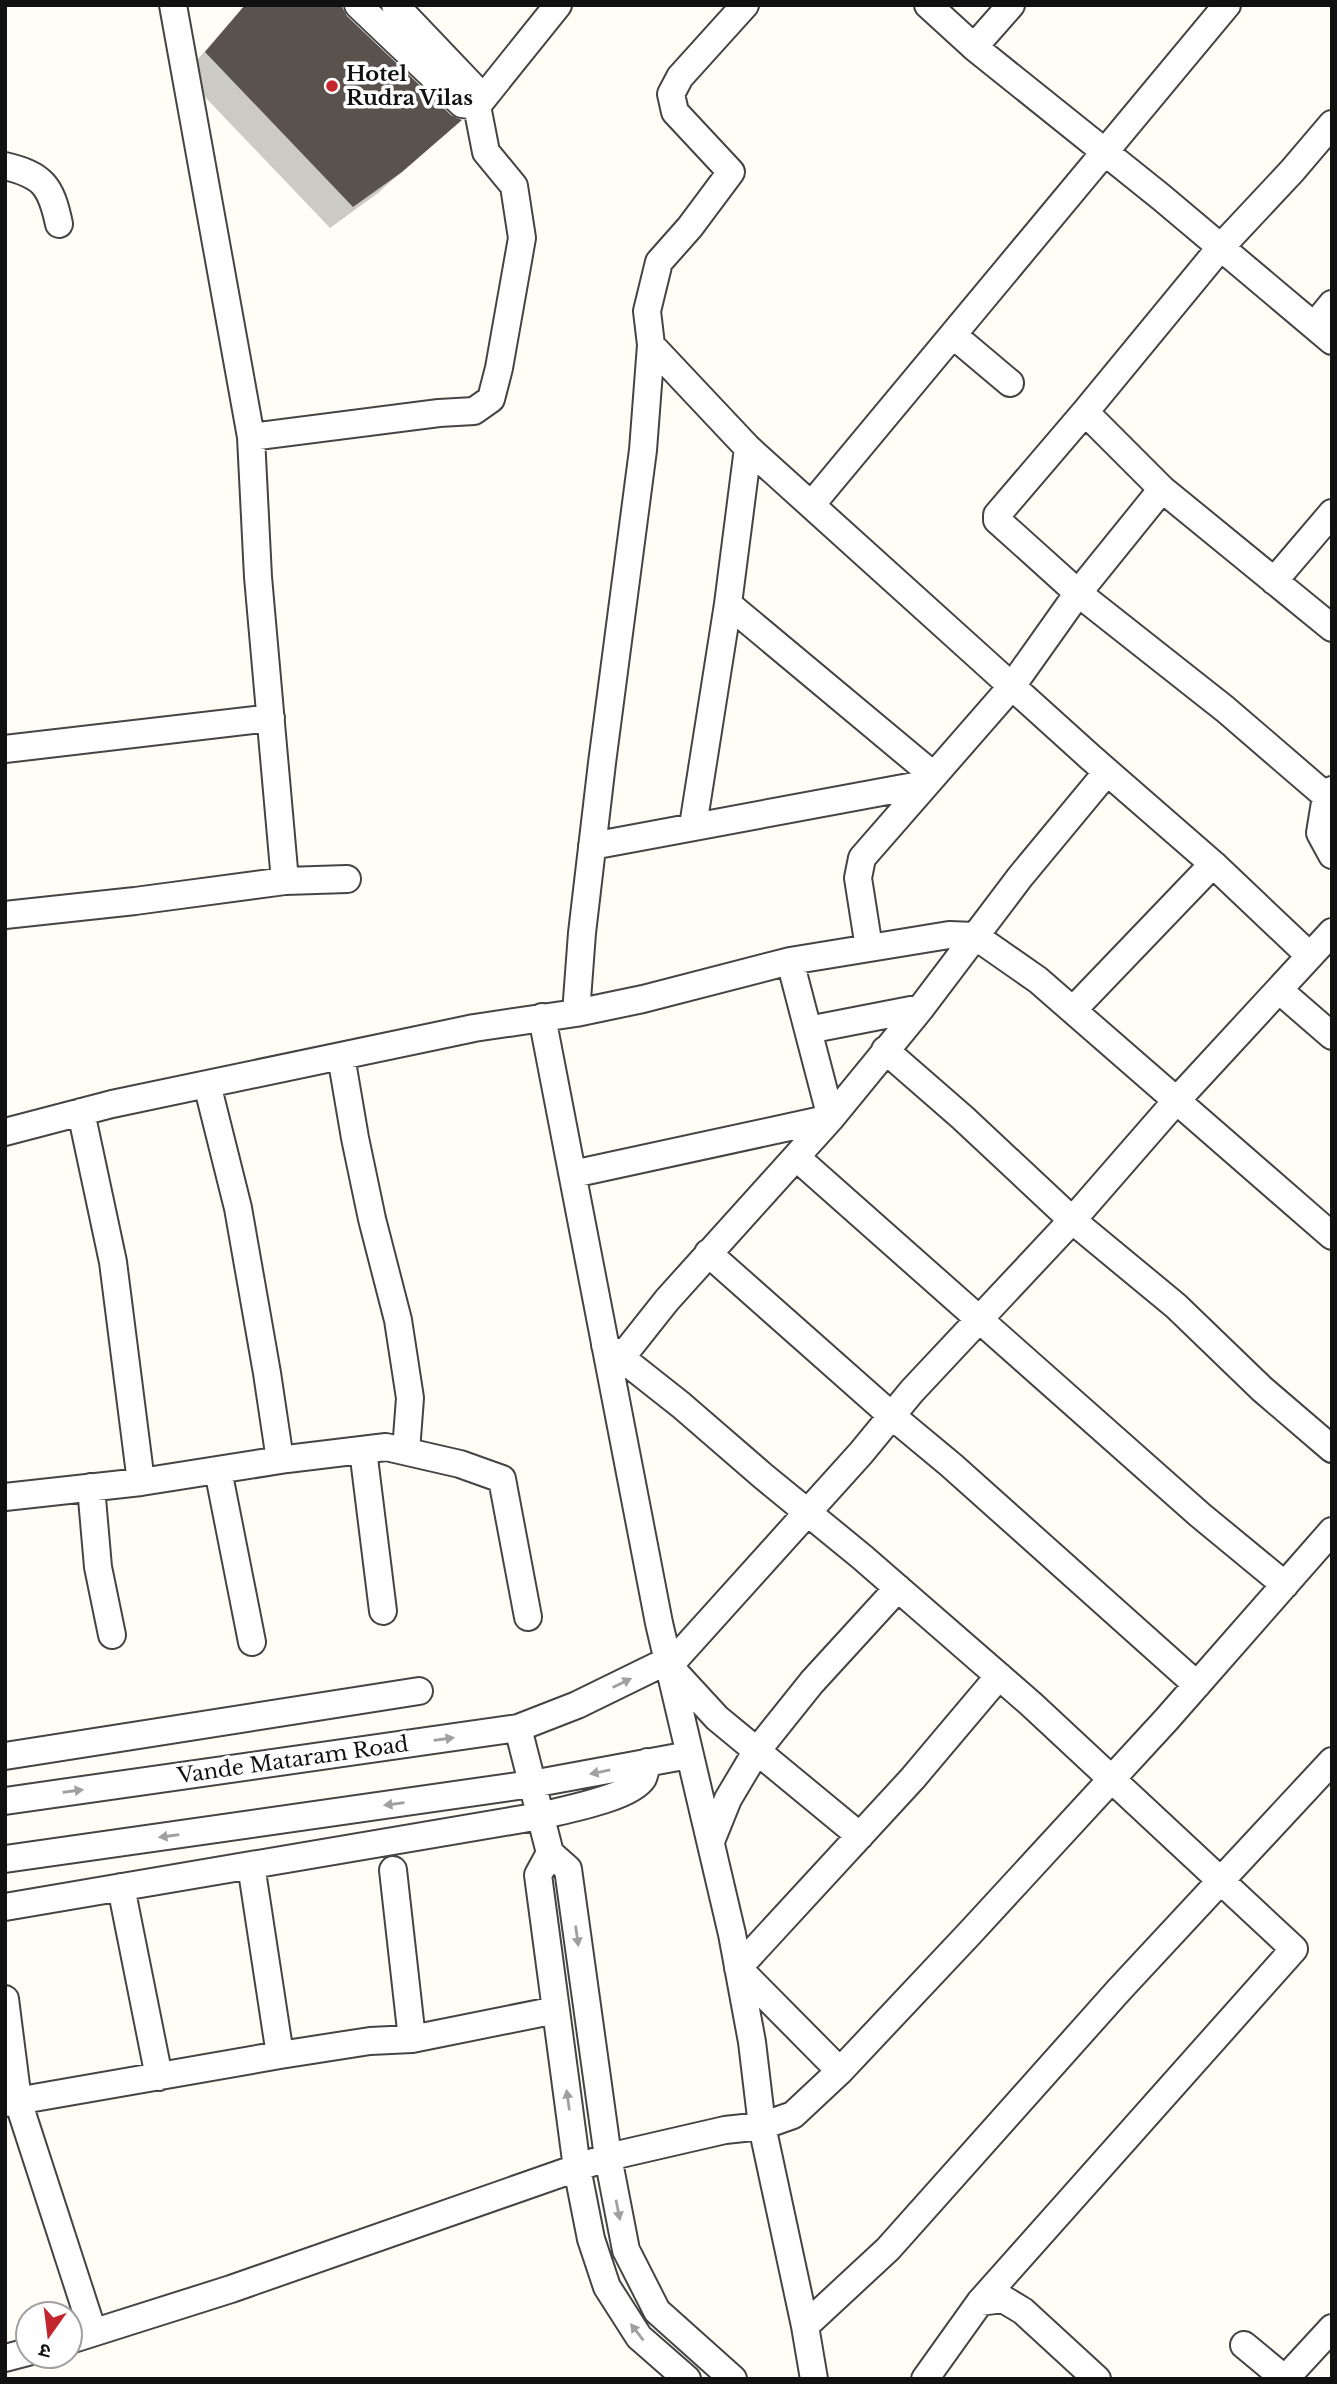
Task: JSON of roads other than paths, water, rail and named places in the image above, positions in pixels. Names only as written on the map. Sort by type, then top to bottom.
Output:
[{"type":"street","points":[[173,5],[251,437],[258,577],[285,881]]},
{"type":"street","points":[[358,5],[462,104],[477,106]]},
{"type":"street","points":[[251,437],[474,411],[491,399],[522,238],[514,186],[486,152],[476,90],[395,5]]},
{"type":"street","points":[[477,106],[558,5]]},
{"type":"street","points":[[576,1013],[592,846],[643,450],[651,345],[647,311],[659,262],[690,227],[731,172],[675,113],[671,94],[680,77],[745,5]]},
{"type":"street","points":[[928,5],[974,47],[1161,197],[1323,333],[1332,304]]},
{"type":"street","points":[[974,47],[1011,5]]},
{"type":"street","points":[[812,504],[1227,5]]},
{"type":"street","points":[[1332,124],[1220,248],[997,515],[997,520],[1078,593],[1329,793],[1320,833],[1332,855]]},
{"type":"street","points":[[5,166],[29,172],[46,187],[55,206],[59,224]]},
{"type":"street","points":[[953,335],[1010,383]]},
{"type":"street","points":[[651,345],[748,448],[1107,772],[1213,864],[1310,956]]},
{"type":"street","points":[[1085,412],[1162,488],[1332,628]]},
{"type":"street","points":[[694,826],[728,604],[748,448]]},
{"type":"street","points":[[869,948],[858,877],[862,858],[1012,686],[1078,593],[1162,488]]},
{"type":"street","points":[[1274,580],[1332,513]]},
{"type":"street","points":[[728,604],[929,780]]},
{"type":"street","points":[[5,748],[271,718]]},
{"type":"street","points":[[613,1352],[667,1300],[831,1118],[921,1008],[1020,877],[1107,772]]},
{"type":"street","points":[[592,846],[929,780]]},
{"type":"street","points":[[1073,1010],[1213,864]]},
{"type":"street","points":[[5,915],[285,881],[347,879]]},
{"type":"street","points":[[668,1663],[808,1513],[912,1391],[1072,1220],[1177,1100],[1332,932]]},
{"type":"street","points":[[5,1132],[207,1084],[474,1028],[576,1013],[643,999],[790,961],[949,935],[975,936],[1038,980],[1332,1236]]},
{"type":"street","points":[[790,961],[831,1118]]},
{"type":"street","points":[[1279,990],[1332,1036]]},
{"type":"street","points":[[808,1030],[921,1008]]},
{"type":"street","points":[[542,1017],[573,1174],[613,1352],[668,1663],[738,1968],[752,2042],[762,2126],[814,2379]]},
{"type":"street","points":[[885,1050],[963,1118],[1072,1220],[1176,1306],[1262,1389],[1332,1449]]},
{"type":"street","points":[[341,1056],[372,1219],[398,1320],[410,1398],[406,1451]]},
{"type":"street","points":[[207,1084],[238,1209],[267,1373],[279,1460]]},
{"type":"street","points":[[81,1112],[113,1262],[141,1482]]},
{"type":"street","points":[[573,1174],[831,1118]]},
{"type":"street","points":[[796,1157],[1200,1515],[1285,1585]]},
{"type":"street","points":[[708,1253],[1197,1685]]},
{"type":"street","points":[[613,1352],[681,1405],[999,1676],[1223,1880],[1293,1949],[980,2302],[925,2379]]},
{"type":"street","points":[[5,1497],[141,1482],[279,1460],[386,1447],[406,1451],[460,1464],[502,1479],[528,1617]]},
{"type":"street","points":[[363,1450],[383,1611]]},
{"type":"street","points":[[218,1470],[252,1642]]},
{"type":"street","points":[[91,1488],[98,1567],[112,1635]]},
{"type":"street","points":[[84,2335],[230,2289],[608,2157],[725,2130],[762,2126],[793,2115],[840,2071],[1112,1779],[1332,1531]]},
{"type":"street","points":[[711,1841],[728,1799],[756,1752],[812,1682],[898,1588]]},
{"type":"street","points":[[668,1663],[718,1718],[860,1836]]},
{"type":"street","name":"Vande Mataram Road","points":[[5,1801],[518,1728],[668,1663]]},
{"type":"street","points":[[738,1968],[913,1778],[999,1676]]},
{"type":"street","points":[[5,1756],[419,1691]]},
{"type":"street","points":[[518,1728],[550,1853],[568,1869],[608,2157],[626,2250],[657,2311],[733,2379]]},
{"type":"street","points":[[5,1859],[532,1784],[689,1755]]},
{"type":"street","points":[[805,2326],[888,2249],[1119,1990],[1332,1761]]},
{"type":"street","points":[[5,1907],[540,1816],[628,1791],[642,1779],[648,1762]]},
{"type":"street","points":[[550,1853],[538,1875],[577,2168],[591,2239],[607,2287],[639,2337],[687,2379]]},
{"type":"street","points":[[251,1865],[280,2054]]},
{"type":"street","points":[[393,1870],[412,2039]]},
{"type":"street","points":[[121,1887],[159,2077]]},
{"type":"street","points":[[738,1968],[840,2071]]},
{"type":"street","points":[[5,1999],[11,2102],[71,2300]]},
{"type":"street","points":[[11,2102],[280,2054],[370,2041],[412,2039],[556,2010]]},
{"type":"street","points":[[980,2302],[1003,2299],[1023,2311],[1097,2379]]},
{"type":"street","points":[[1244,2345],[1285,2379],[1332,2328]]},
{"type":"place","name":"Hotel Rudra Vilas","points":[[332,86]]}]
